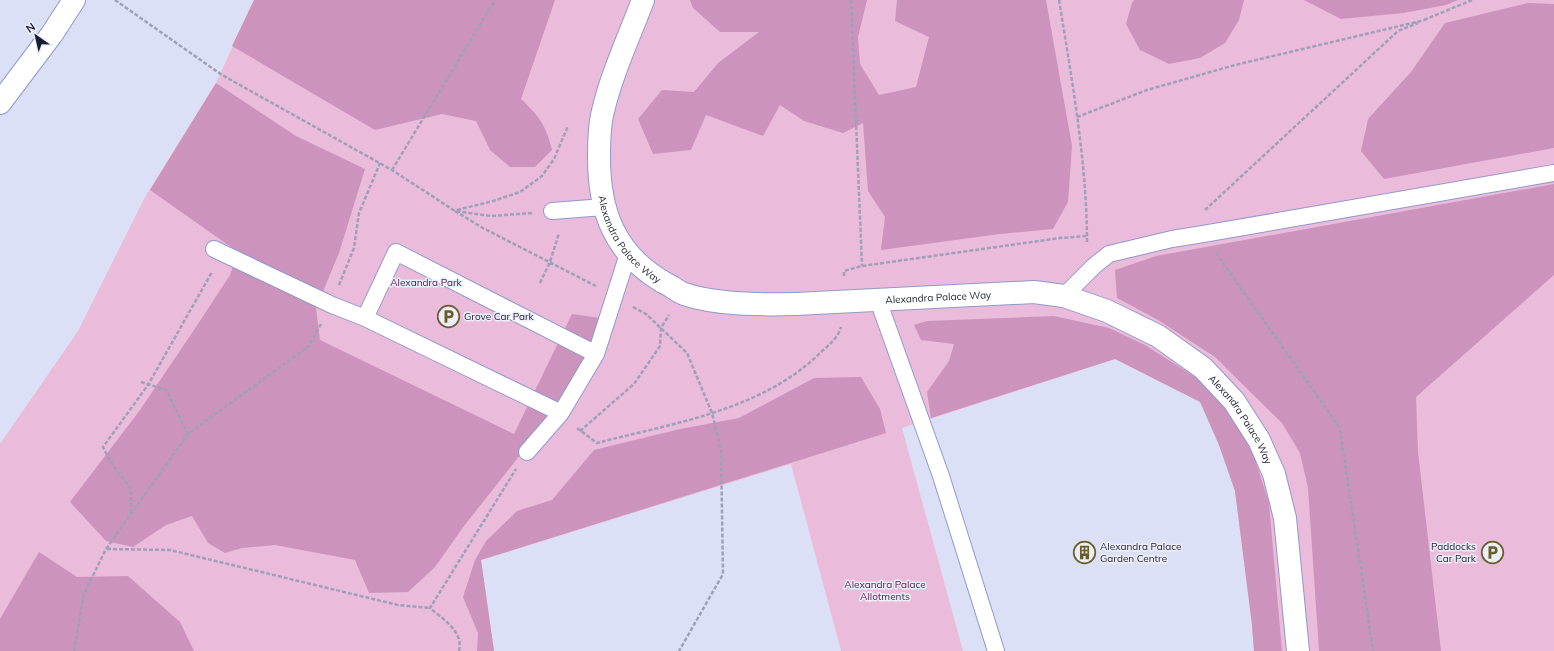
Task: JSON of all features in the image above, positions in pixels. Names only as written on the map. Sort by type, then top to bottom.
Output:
[{"type":"street","points":[[0,103],[52,34],[74,0]]},
{"type":"street","name":"Alexandra Palace Way","points":[[643,0],[602,112],[599,136],[599,177],[604,207],[614,232],[628,254],[653,276],[684,294],[718,301],[762,305],[842,303],[1034,292],[1064,296],[1107,311],[1158,336],[1204,368],[1234,401],[1259,440],[1274,474],[1285,518],[1298,651]]},
{"type":"lane","points":[[1064,296],[1094,266],[1109,254],[1172,239],[1554,173]]},
{"type":"lane","points":[[552,211],[604,207]]},
{"type":"lane","points":[[218,251],[332,306],[365,318],[561,414]]},
{"type":"lane","points":[[365,318],[396,252],[596,354]]},
{"type":"lane","points":[[527,452],[561,414],[596,354],[628,254]]},
{"type":"lane","points":[[878,300],[941,476],[996,651]]},
{"type":"path","points":[[115,0],[222,75],[392,170],[481,227],[550,262],[646,314],[687,353],[712,413],[721,450],[723,574],[679,651]]},
{"type":"path","points":[[392,170],[495,0]]},
{"type":"path","points":[[852,0],[862,266]]},
{"type":"path","points":[[844,271],[862,266],[1060,238],[1087,236],[1084,178],[1077,117],[1059,0]]},
{"type":"path","points":[[1202,213],[1398,31],[1472,0]]},
{"type":"path","points":[[1077,117],[1147,90],[1235,64],[1425,20]]},
{"type":"path","points":[[455,211],[520,192],[542,176],[554,159],[568,126]]},
{"type":"path","points":[[74,651],[84,594],[106,550],[188,434],[309,346],[332,306],[354,248],[359,212],[380,163]]},
{"type":"path","points":[[455,211],[491,216],[552,211]]},
{"type":"path","points":[[540,283],[550,262],[561,225]]},
{"type":"path","points":[[1203,234],[1340,428],[1373,651]]},
{"type":"path","points":[[132,513],[131,489],[110,461],[103,447],[148,385],[218,251]]},
{"type":"path","points":[[575,427],[597,443],[712,413],[742,403],[779,385],[809,364],[835,339],[843,323]]},
{"type":"path","points":[[580,431],[634,384],[660,346],[661,328]]},
{"type":"path","points":[[141,382],[166,390],[188,434]]},
{"type":"path","points":[[430,608],[527,452]]},
{"type":"path","points":[[106,550],[170,550],[398,605],[430,608],[452,626],[461,645],[459,651]]},
{"type":"green space","name":"Alexandra Park","points":[[254,0],[1554,0],[1554,651],[1254,651],[1235,491],[1219,445],[1201,402],[1115,359],[902,428],[963,651],[841,651],[791,464],[481,560],[494,651],[0,651],[0,444],[78,331],[145,197],[216,83]]},
{"type":"shaded area","points":[[254,0],[555,0],[521,99],[541,122],[552,150],[535,167],[510,167],[490,150],[476,121],[442,114],[375,130],[232,46]]},
{"type":"shaded area","points":[[690,0],[867,0],[858,37],[860,64],[879,95],[916,87],[929,37],[895,21],[897,0],[1046,0],[1072,146],[1068,202],[1053,229],[1000,234],[881,250],[885,217],[868,191],[863,123],[843,133],[804,121],[780,105],[763,136],[706,115],[691,150],[653,154],[638,119],[662,90],[694,92],[718,63],[759,32],[720,32],[693,8]]},
{"type":"shaded area","points":[[1134,0],[1244,0],[1239,20],[1225,43],[1200,58],[1169,64],[1140,50],[1126,24]]},
{"type":"shaded area","points":[[1304,0],[1458,0],[1446,5],[1403,13],[1341,19]]},
{"type":"shaded area","points":[[1528,3],[1554,4],[1554,148],[1384,179],[1361,151],[1368,119],[1411,72],[1445,23]]},
{"type":"shaded area","points":[[216,83],[296,136],[365,169],[339,253],[316,308],[320,340],[514,434],[572,314],[601,318],[588,358],[532,440],[464,526],[435,567],[408,592],[369,593],[355,560],[275,545],[242,548],[225,553],[208,543],[192,516],[166,525],[133,547],[106,541],[70,502],[140,410],[230,275],[238,252],[150,190]]},
{"type":"shaded area","points":[[1554,184],[1554,275],[1416,397],[1418,452],[1441,651],[1319,651],[1308,488],[1300,453],[1282,423],[1215,357],[1158,320],[1117,298],[1115,270],[1156,256]]},
{"type":"shaded area","points":[[1054,316],[1109,328],[1145,345],[1203,382],[1229,409],[1254,456],[1269,503],[1282,651],[1254,651],[1235,491],[1219,445],[1200,402],[1115,359],[931,418],[927,392],[949,361],[954,344],[921,340],[914,325],[927,321]]},
{"type":"shaded area","points":[[861,377],[880,409],[886,433],[481,560],[494,651],[477,651],[478,633],[463,597],[475,560],[486,541],[517,511],[552,500],[594,450],[680,429],[739,418],[814,378]]},
{"type":"shaded area","points":[[39,552],[77,577],[128,576],[180,622],[194,651],[0,651],[0,619]]},
{"type":"place","name":"Grove Car Park","points":[[449,316]]},
{"type":"place","name":"Alexandra Palace Garden Centre","points":[[1084,552]]},
{"type":"place","name":"Paddocks Car Park","points":[[1492,552]]},
{"type":"park label","name":"Alexandra Palace Allotments","points":[[885,590]]}]
